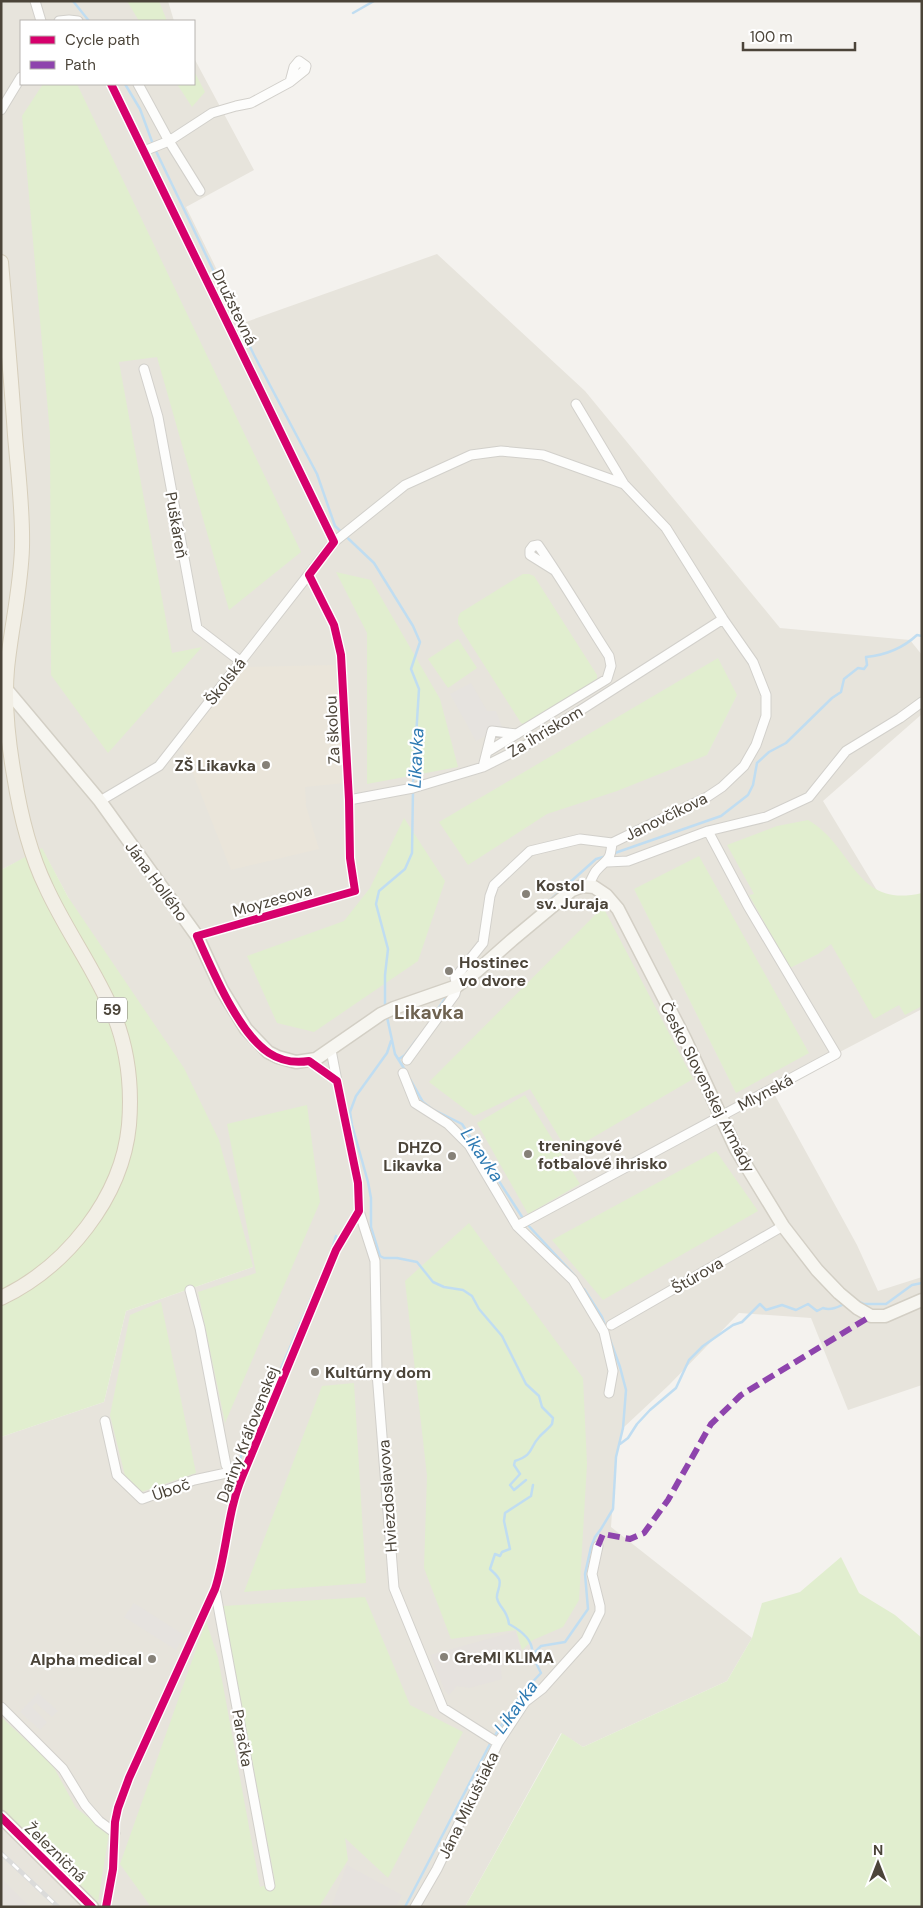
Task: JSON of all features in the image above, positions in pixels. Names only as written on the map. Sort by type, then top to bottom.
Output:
[{"type":"main road","name":"59","points":[[1,262],[20,494],[22,546],[19,588],[4,668],[12,759],[25,830],[46,887],[60,916],[98,982],[117,1024],[127,1064],[130,1109],[123,1159],[110,1190],[97,1212],[84,1230],[61,1255],[38,1275],[1,1298]]},
{"type":"street","points":[[35,1],[40,20]]},
{"type":"street","points":[[1,110],[20,78]]},
{"type":"street","points":[[144,151],[169,141],[212,114],[251,103],[290,82]]},
{"type":"street","name":"Družstevná","points":[[111,85],[334,542]]},
{"type":"street","points":[[139,85],[169,141],[200,191]]},
{"type":"street","name":"Puškáreň","points":[[144,369],[158,417],[196,628],[240,661]]},
{"type":"street","points":[[576,404],[624,484]]},
{"type":"street","name":"Školská","points":[[100,801],[159,766],[334,542],[404,485],[471,455],[501,451],[543,455],[624,484]]},
{"type":"street","name":"Janovčíkova","points":[[588,886],[596,871],[607,862],[611,854],[612,843],[722,788],[744,766],[756,745],[767,708],[766,695],[753,662],[723,619],[666,528],[624,484]]},
{"type":"street","points":[[487,752],[607,680],[611,666],[609,656],[554,570]]},
{"type":"street","name":"Za školou","points":[[309,574],[338,636],[341,654],[350,800],[350,858],[355,891]]},
{"type":"street","name":"Za ihriskom","points":[[350,800],[413,788],[483,767],[523,746],[723,619]]},
{"type":"street","name":"Jána Hollého","points":[[7,690],[100,801],[197,936],[222,990],[246,1029],[268,1052],[296,1062],[310,1061]]},
{"type":"street","points":[[607,862],[628,861],[708,831],[766,817],[809,797],[846,751],[900,718],[922,702]]},
{"type":"street","points":[[483,767],[492,731],[517,734]]},
{"type":"street","name":"Mlynská","points":[[523,1222],[836,1054],[748,906],[708,831]]},
{"type":"street","points":[[406,1060],[455,994],[455,978],[483,943],[490,896],[494,885],[530,851],[580,839],[612,843]]},
{"type":"street","points":[[310,1061],[322,1056],[386,1011],[456,986],[477,971],[572,890],[588,886]]},
{"type":"street","name":"Česko Slovenskej Armády","points":[[588,886],[600,890],[618,909],[685,1039],[736,1149],[783,1226],[817,1270],[839,1293],[857,1308],[871,1316],[885,1316],[922,1300]]},
{"type":"street","name":"Moyzesova","points":[[197,936],[355,891]]},
{"type":"street","points":[[331,1050],[358,1183],[360,1211]]},
{"type":"street","points":[[310,1061],[337,1081]]},
{"type":"street","points":[[403,1073],[415,1103],[448,1124],[469,1144],[523,1222],[573,1280],[604,1332],[613,1371],[609,1393]]},
{"type":"street","name":"Dariny Kráľovenskej","points":[[106,1907],[113,1869],[118,1808],[129,1778],[215,1589],[231,1512],[242,1477],[336,1250],[347,1229],[360,1211]]},
{"type":"street","name":"Hviezdoslavova","points":[[360,1211],[376,1261],[377,1373],[394,1588],[443,1708],[498,1743]]},
{"type":"street","name":"Štúrova","points":[[610,1325],[783,1226]]},
{"type":"street","points":[[347,1229],[366,1232]]},
{"type":"street","points":[[190,1290],[200,1328],[226,1465],[231,1472],[242,1477]]},
{"type":"street","name":"Úboč","points":[[105,1421],[117,1475],[142,1499],[194,1480],[231,1472]]},
{"type":"street","name":"Jána Mikuštiaka","points":[[414,1907],[437,1869],[498,1743],[524,1702],[542,1689],[586,1640],[600,1612],[592,1574],[598,1546]]},
{"type":"street","name":"Paračka","points":[[215,1589],[270,1886]]},
{"type":"street","points":[[1,1707],[63,1769],[85,1805],[99,1821],[115,1833]]},
{"type":"street","name":"Železničná","points":[[1,1817],[92,1907]]},
{"type":"shaded area","points":[[1,1],[168,1],[174,20],[20,20],[20,85],[195,85],[195,60],[254,170],[186,207],[243,323],[437,254],[585,391],[780,628],[910,640],[922,655],[922,714],[823,801],[922,965],[922,1009],[772,1090],[857,1245],[878,1291],[922,1277],[922,1385],[848,1410],[811,1318],[739,1313],[669,1385],[623,1428],[616,1457],[611,1527],[752,1638],[727,1681],[583,1747],[561,1733],[465,1907],[1,1907],[1,1437],[104,1402],[126,1311],[253,1267],[68,897],[42,849],[1,870]]},
{"type":"shaded area","name":"ZŠ Likavka","points":[[335,665],[344,783],[305,787],[306,806],[319,849],[231,870],[182,746],[231,679],[245,667]]},
{"type":"shaded area","points":[[471,683],[487,711],[496,711],[502,727],[476,741],[450,694]]},
{"type":"shaded area","points":[[134,1603],[184,1635],[176,1650],[124,1617]]},
{"type":"shaded area","points":[[516,1631],[521,1650],[501,1668],[502,1679],[470,1688],[457,1686],[449,1695],[445,1691],[430,1655]]},
{"type":"shaded area","points":[[38,1693],[58,1711],[52,1717],[36,1703],[32,1707],[47,1722],[40,1730],[20,1712]]},
{"type":"shaded area","points":[[347,1865],[402,1895],[396,1907],[331,1907]]},
{"type":"shaded area","points":[[1,1878],[30,1907],[1,1907]]},
{"type":"green space","points":[[127,1],[159,1],[167,20],[138,20]]},
{"type":"green space","points":[[195,73],[205,92],[192,107],[178,85],[195,85]]},
{"type":"green space","points":[[42,85],[77,85],[301,552],[229,610],[157,357],[119,362],[172,653],[202,647],[108,753],[51,675],[50,434],[22,116]]},
{"type":"green space","points":[[336,572],[371,580],[440,699],[458,767],[367,784],[367,633]]},
{"type":"green space","points":[[523,574],[534,576],[597,675],[597,680],[526,725],[521,723],[458,624],[460,613]]},
{"type":"green space","points":[[458,639],[477,668],[448,688],[428,659]]},
{"type":"green space","points":[[718,658],[737,695],[707,755],[617,791],[547,814],[468,865],[439,822]]},
{"type":"green space","points":[[404,818],[445,881],[418,961],[314,1032],[277,1023],[247,956],[344,921],[370,888]]},
{"type":"green space","points":[[808,820],[823,831],[868,884],[882,892],[899,896],[922,893],[922,1006],[905,1015],[899,1005],[874,1019],[831,944],[818,954],[790,968],[749,895],[754,894],[727,845],[777,826]]},
{"type":"green space","points":[[42,848],[68,897],[184,1068],[219,1140],[253,1267],[126,1311],[104,1402],[1,1437],[1,870]]},
{"type":"green space","points":[[699,856],[809,1053],[736,1093],[634,889]]},
{"type":"green space","points":[[603,907],[693,1079],[568,1152],[530,1089],[474,1116],[429,1082]]},
{"type":"green space","name":"treningové fotbalové ihrisko","points":[[525,1095],[580,1184],[528,1214],[477,1123]]},
{"type":"green space","points":[[307,1105],[320,1202],[225,1423],[198,1292],[256,1273],[227,1124]]},
{"type":"green space","points":[[716,1151],[758,1211],[603,1300],[552,1240]]},
{"type":"green space","points":[[469,1223],[583,1378],[587,1464],[579,1600],[563,1627],[533,1640],[522,1650],[516,1630],[451,1639],[424,1568],[427,1476],[405,1281]]},
{"type":"green space","points":[[161,1302],[196,1473],[130,1496],[110,1415],[130,1315]]},
{"type":"green space","points":[[354,1383],[366,1583],[244,1592],[322,1386]]},
{"type":"green space","points":[[841,1557],[859,1593],[895,1615],[922,1638],[922,1907],[465,1907],[562,1733],[583,1747],[727,1681],[752,1638],[762,1603],[800,1592]]},
{"type":"green space","points":[[365,1597],[410,1705],[463,1732],[388,1878],[345,1838],[348,1860],[319,1907],[151,1907],[120,1864],[206,1621],[218,1658],[260,1887],[275,1882],[223,1606]]},
{"type":"green space","points":[[1,1717],[52,1764],[76,1808],[109,1833],[98,1902],[1,1808]]},
{"type":"waterway","name":"Likavka","points":[[73,1],[88,20]]},
{"type":"waterway","points":[[353,13],[374,1]]},
{"type":"waterway","name":"Likavka","points":[[126,85],[140,109],[154,147],[254,355],[317,474],[335,526],[374,563],[413,626],[420,642],[411,669],[419,689],[413,784]]},
{"type":"waterway","points":[[612,854],[721,816],[748,795],[753,785],[757,763],[769,752],[786,743],[832,698],[841,692],[844,679],[858,668],[864,669],[867,665],[866,657],[880,655],[906,644],[917,635],[922,636]]},
{"type":"waterway","name":"Likavka","points":[[385,1009],[385,975],[388,949],[376,904],[379,891],[405,869],[412,853],[413,790]]},
{"type":"waterway","points":[[549,901],[596,859],[607,856]]},
{"type":"waterway","points":[[430,1021],[448,994]]},
{"type":"waterway","name":"Likavka","points":[[387,1017],[395,1054],[405,1070]]},
{"type":"waterway","points":[[399,1059],[405,1055],[417,1039]]},
{"type":"waterway","points":[[391,1041],[387,1053],[356,1096],[350,1112],[371,1198],[371,1227],[380,1256],[417,1262],[433,1282],[444,1287],[463,1290],[472,1296],[479,1309],[502,1336],[526,1384],[539,1396],[542,1407],[553,1418],[552,1424],[536,1441],[529,1453],[515,1461],[514,1465],[520,1474],[510,1485],[514,1490],[526,1480]]},
{"type":"waterway","name":"Likavka","points":[[410,1079],[423,1102],[432,1109],[462,1124],[526,1223],[575,1276]]},
{"type":"waterway","points":[[331,1252],[336,1236]]},
{"type":"waterway","points":[[236,1468],[329,1257]]},
{"type":"waterway","points":[[858,1301],[864,1304],[886,1304],[912,1285],[922,1283]]},
{"type":"waterway","name":"Likavka","points":[[584,1289],[602,1317],[606,1328]]},
{"type":"waterway","points":[[620,1444],[628,1438],[637,1424],[650,1410],[676,1388],[689,1360],[703,1346],[733,1325],[742,1322],[760,1304],[766,1310],[782,1305],[796,1310],[808,1304],[817,1311],[823,1308],[834,1308],[846,1303]]},
{"type":"waterway","name":"Likavka","points":[[494,1737],[522,1693],[541,1673],[532,1655],[541,1646],[565,1642],[588,1609],[585,1574],[595,1537],[613,1509],[616,1457],[623,1428],[626,1390],[609,1337]]},
{"type":"waterway","points":[[532,1654],[529,1640],[522,1632],[509,1624],[507,1615],[499,1604],[497,1598],[500,1584],[499,1579],[490,1569],[495,1554],[500,1556],[502,1552],[510,1549],[504,1521],[505,1513],[531,1496],[533,1485]]},
{"type":"waterway","name":"Likavka","points":[[405,1907],[491,1742]]},
{"type":"railway","points":[[1,1853],[58,1907]]},
{"type":"marked path","points":[[598,1546],[603,1534],[630,1539],[644,1533],[668,1500],[711,1424],[741,1395],[871,1316]]},
{"type":"cycle path","points":[[106,1907],[113,1869],[115,1822],[118,1808],[129,1778],[215,1589],[233,1504],[242,1477],[336,1250],[359,1211],[358,1183],[337,1081],[309,1061],[284,1060],[269,1053],[258,1044],[247,1031],[227,999],[197,936],[355,891],[350,858],[349,800],[341,655],[334,625],[309,575],[334,542],[111,85]]},
{"type":"cycle path","points":[[1,1817],[92,1907]]},
{"type":"place","name":"ZŠ Likavka","points":[[266,765]]},
{"type":"place","name":"Kostol sv. Juraja","points":[[526,894]]},
{"type":"place","name":"Hostinec vo dvore","points":[[449,971]]},
{"type":"place","name":"treningové fotbalové ihrisko","points":[[528,1154]]},
{"type":"place","name":"DHZO Likavka","points":[[452,1156]]},
{"type":"place","name":"Kultúrny dom","points":[[315,1372]]},
{"type":"place","name":"GreMI KLIMA","points":[[444,1657]]},
{"type":"place","name":"Alpha medical","points":[[152,1659]]},
{"type":"district","name":"Likavka","points":[[429,1012]]}]
